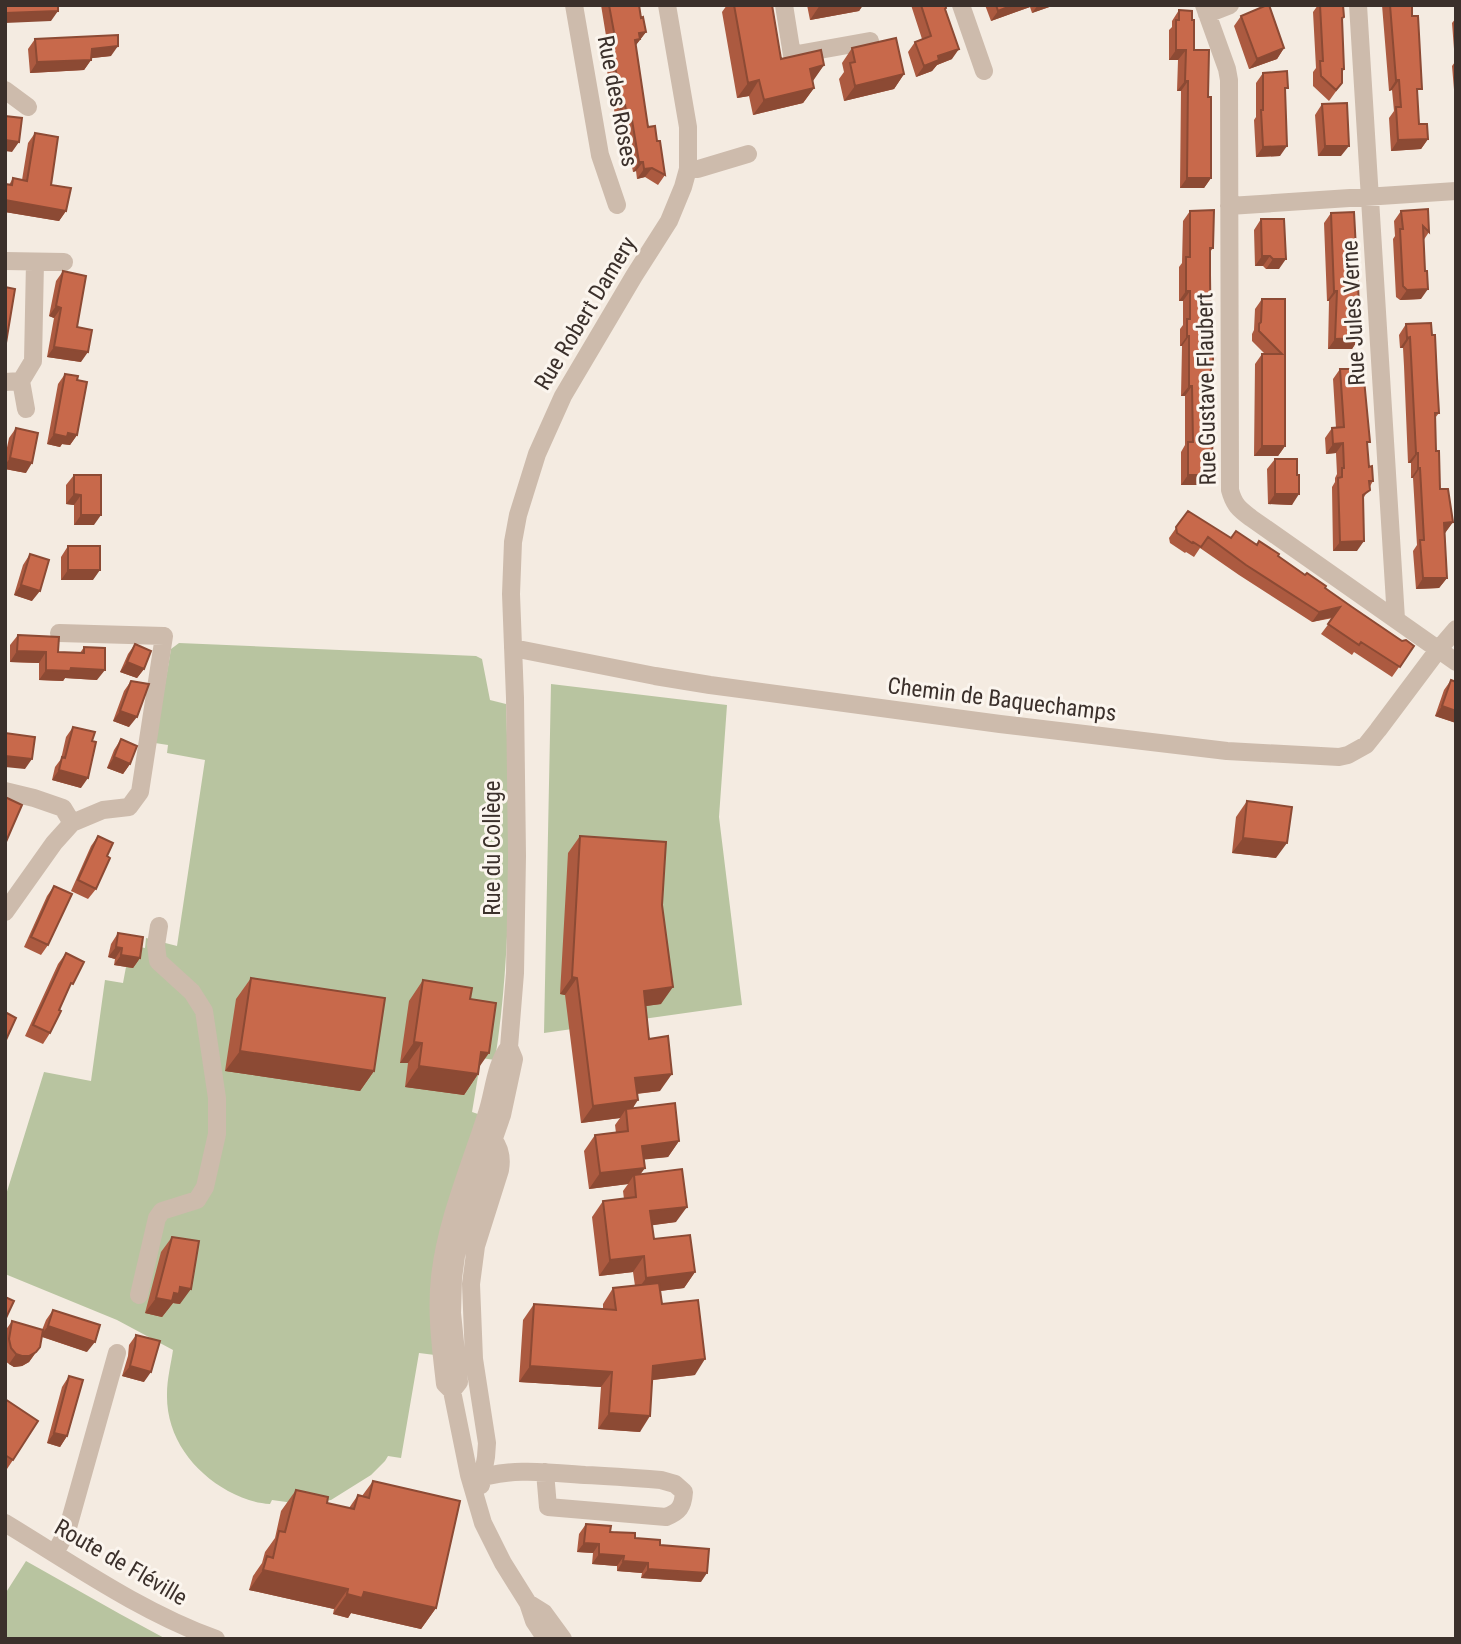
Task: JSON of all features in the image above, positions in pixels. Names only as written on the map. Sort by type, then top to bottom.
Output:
[{"type":"street","name":"Rue des Roses","points":[[574,5],[600,155],[617,205]]},
{"type":"street","name":"Rue Robert Damery","points":[[513,648],[513,542],[518,515],[537,454],[563,396],[669,221],[688,169],[688,127],[667,5]]},
{"type":"street","points":[[784,5],[792,55],[870,41]]},
{"type":"street","points":[[961,5],[984,71]]},
{"type":"street","points":[[1205,10],[1230,5]]},
{"type":"street","name":"Rue Jules Verne","points":[[1358,5],[1396,619]]},
{"type":"street","name":"Rue Gustave Flaubert","points":[[1205,10],[1229,80],[1230,490],[1233,500],[1251,518],[1456,662]]},
{"type":"street","points":[[5,90],[28,107]]},
{"type":"street","points":[[688,169],[698,169],[748,154]]},
{"type":"street","points":[[1229,206],[1456,191]]},
{"type":"street","points":[[5,261],[64,262]]},
{"type":"street","points":[[26,409],[13,382],[33,361],[35,262]]},
{"type":"street","name":"Chemin de Baquechamps","points":[[513,648],[710,685],[1000,724],[1227,751],[1339,757],[1366,745],[1456,629]]},
{"type":"street","points":[[5,912],[54,843],[72,823],[103,810],[130,807],[140,792],[164,636],[59,633]]},
{"type":"street","name":"Rue du Collège","points":[[452,1391],[459,1382],[452,1313],[456,1256],[466,1217],[503,1111],[514,1059],[509,1047],[517,870],[513,648]]},
{"type":"street","points":[[5,791],[63,808],[72,823]]},
{"type":"street","points":[[139,1295],[157,1218],[162,1211],[197,1200],[205,1187],[217,1134],[217,1098],[204,1011],[192,992],[158,961],[156,945],[159,926]]},
{"type":"street","name":"Rue du Collège","points":[[509,1047],[502,1056],[489,1108],[450,1226],[440,1277],[438,1317],[445,1384],[452,1391],[477,1479],[478,1506],[488,1536],[528,1603],[534,1621],[547,1639]]},
{"type":"street","points":[[477,1479],[486,1457],[487,1443],[474,1359],[471,1284],[476,1246],[500,1170],[501,1161],[494,1139]]},
{"type":"street","points":[[55,1553],[67,1531],[117,1353]]},
{"type":"street","points":[[477,1479],[511,1472],[545,1472],[661,1480],[675,1484],[684,1492],[683,1504],[677,1513],[666,1517],[548,1507],[545,1472]]},
{"type":"street","name":"Route de Fléville","points":[[5,1523],[165,1617],[216,1639]]},
{"type":"street","name":"Rue du Collège","points":[[528,1603],[544,1613],[563,1639]]},
{"type":"green space","points":[[179,643],[476,656],[482,659],[490,700],[506,704],[509,883],[501,1016],[495,1060],[481,1058],[472,1112],[481,1115],[435,1355],[419,1353],[401,1458],[388,1456],[371,1475],[331,1500],[301,1504],[272,1500],[270,1504],[238,1496],[215,1483],[184,1451],[171,1424],[167,1394],[173,1350],[117,1320],[5,1274],[5,1198],[44,1072],[91,1081],[105,980],[123,983],[134,946],[145,948],[146,938],[177,946],[205,760],[167,753],[168,745],[155,743],[171,649]]},
{"type":"green space","points":[[551,684],[727,705],[719,817],[742,1005],[544,1033]]},
{"type":"green space","points":[[26,1561],[166,1639],[5,1639],[5,1594]]},
{"type":"building","points":[[5,5],[58,5],[58,11],[5,13]]},
{"type":"building","points":[[609,5],[639,5],[641,18],[643,17],[646,32],[639,33],[640,39],[635,40],[648,127],[655,126],[665,175],[652,168],[644,169],[643,162],[639,162],[631,114],[627,115],[625,105],[622,105],[611,44],[616,43]]},
{"type":"building","points":[[734,5],[772,5],[781,59],[821,50],[824,65],[810,69],[814,88],[764,100],[759,80],[748,83]]},
{"type":"building","points":[[921,5],[945,5],[959,49],[938,56],[939,60],[924,66],[915,42],[931,36]]},
{"type":"building","points":[[996,5],[1013,5],[998,11]]},
{"type":"building","points":[[1267,5],[1284,48],[1257,59],[1241,16]]},
{"type":"building","points":[[1320,5],[1343,5],[1344,69],[1342,83],[1336,90],[1321,76],[1320,61],[1323,61]]},
{"type":"building","points":[[1390,5],[1412,5],[1412,16],[1418,16],[1422,89],[1417,89],[1419,124],[1427,124],[1428,139],[1398,140],[1396,107],[1401,107]]},
{"type":"building","points":[[1179,10],[1192,11],[1194,50],[1209,50],[1211,178],[1187,178],[1188,81],[1185,81],[1186,50],[1176,50],[1176,20],[1179,20]]},
{"type":"building","points":[[118,35],[118,46],[92,49],[91,60],[37,62],[35,39]]},
{"type":"building","points":[[896,38],[904,74],[855,86],[850,63],[855,62],[852,48]]},
{"type":"building","points":[[1287,71],[1287,146],[1263,147],[1263,73]]},
{"type":"building","points":[[1347,103],[1349,146],[1325,146],[1322,104]]},
{"type":"building","points":[[5,116],[22,118],[19,142],[5,140]]},
{"type":"building","points":[[35,133],[58,137],[51,185],[71,188],[66,211],[5,200],[5,184],[12,185],[13,178],[27,181]]},
{"type":"building","points":[[1428,209],[1429,232],[1423,226],[1428,289],[1407,290],[1403,286],[1401,211]]},
{"type":"building","points":[[1214,210],[1213,248],[1210,248],[1213,350],[1212,475],[1188,475],[1188,442],[1193,442],[1192,386],[1189,386],[1187,336],[1190,291],[1186,291],[1186,257],[1190,257],[1190,211]]},
{"type":"building","points":[[1354,212],[1359,338],[1335,339],[1337,291],[1334,291],[1331,213]]},
{"type":"building","points":[[1261,219],[1284,219],[1286,259],[1262,256]]},
{"type":"building","points":[[63,271],[86,276],[77,327],[92,330],[88,352],[54,347],[61,308],[56,306]]},
{"type":"building","points":[[5,287],[15,289],[6,343],[5,343]]},
{"type":"building","points":[[1262,299],[1285,299],[1285,446],[1262,446],[1262,354],[1282,354],[1259,331]]},
{"type":"building","points":[[1431,323],[1432,335],[1435,335],[1439,413],[1435,413],[1436,451],[1439,451],[1440,489],[1448,489],[1453,522],[1444,523],[1447,578],[1423,578],[1420,468],[1416,453],[1410,337],[1407,338],[1406,324]]},
{"type":"building","points":[[1340,369],[1363,369],[1370,442],[1367,442],[1369,467],[1372,466],[1373,481],[1369,481],[1370,490],[1363,495],[1364,541],[1340,542],[1338,478],[1342,477],[1344,468],[1343,443],[1333,444],[1332,428],[1344,427]]},
{"type":"building","points":[[65,374],[78,376],[77,380],[87,382],[77,435],[68,433],[67,437],[54,434]]},
{"type":"building","points":[[16,428],[38,433],[32,463],[10,458]]},
{"type":"building","points":[[1275,459],[1297,459],[1299,494],[1275,494]]},
{"type":"building","points":[[74,475],[101,475],[101,515],[81,515],[81,495],[74,494]]},
{"type":"building","points":[[1188,511],[1231,538],[1236,531],[1257,545],[1259,541],[1402,641],[1406,640],[1414,646],[1400,667],[1361,642],[1359,645],[1328,624],[1340,607],[1319,612],[1208,537],[1201,547],[1177,533],[1176,527]]},
{"type":"building","points":[[68,546],[100,546],[100,570],[68,570]]},
{"type":"building","points":[[30,554],[49,560],[40,591],[21,585]]},
{"type":"building","points":[[18,635],[59,637],[58,652],[84,653],[84,647],[105,648],[105,670],[46,670],[46,652],[17,651]]},
{"type":"building","points":[[135,644],[151,651],[144,669],[127,662]]},
{"type":"building","points":[[1451,680],[1456,682],[1456,711],[1442,706]]},
{"type":"building","points":[[131,681],[149,684],[137,717],[120,711]]},
{"type":"building","points":[[73,727],[95,732],[92,741],[96,742],[88,778],[59,770]]},
{"type":"building","points":[[5,733],[35,737],[32,759],[5,756]]},
{"type":"building","points":[[121,739],[137,746],[130,764],[114,757]]},
{"type":"building","points":[[5,797],[22,805],[5,844]]},
{"type":"building","points":[[1247,801],[1292,807],[1287,843],[1243,838]]},
{"type":"building","points":[[98,836],[113,843],[107,856],[110,858],[96,889],[78,880]]},
{"type":"building","points":[[580,836],[666,842],[662,905],[673,987],[644,991],[649,1039],[668,1036],[672,1074],[635,1078],[638,1100],[593,1106],[577,978],[572,977]]},
{"type":"building","points":[[54,886],[72,894],[48,945],[31,937]]},
{"type":"building","points":[[118,933],[143,937],[140,958],[121,955],[122,948],[116,947]]},
{"type":"building","points":[[66,953],[84,962],[73,984],[71,983],[50,1033],[33,1025]]},
{"type":"building","points":[[251,978],[385,998],[374,1071],[240,1051]]},
{"type":"building","points":[[423,980],[472,988],[470,999],[496,1003],[489,1053],[481,1052],[478,1074],[419,1066],[422,1043],[414,1042]]},
{"type":"building","points":[[5,1012],[16,1018],[5,1042]]},
{"type":"building","points":[[675,1103],[679,1141],[642,1146],[645,1168],[600,1173],[595,1135],[628,1131],[626,1109]]},
{"type":"building","points":[[682,1169],[687,1207],[650,1211],[654,1239],[690,1235],[695,1272],[646,1278],[644,1256],[610,1260],[603,1201],[636,1197],[634,1175]]},
{"type":"building","points":[[172,1237],[199,1241],[191,1289],[180,1287],[179,1294],[174,1293],[172,1301],[156,1298]]},
{"type":"building","points":[[659,1283],[662,1304],[698,1300],[705,1359],[653,1366],[650,1416],[609,1413],[612,1372],[530,1366],[534,1304],[616,1310],[613,1288]]},
{"type":"building","points":[[5,1297],[14,1301],[5,1320]]},
{"type":"building","points":[[53,1310],[100,1325],[95,1342],[48,1326]]},
{"type":"building","points":[[12,1321],[43,1330],[40,1347],[36,1352],[22,1356],[11,1348],[9,1339]]},
{"type":"building","points":[[136,1335],[160,1341],[151,1372],[130,1366]]},
{"type":"building","points":[[69,1376],[83,1380],[67,1436],[54,1433]]},
{"type":"building","points":[[5,1399],[38,1421],[13,1460],[5,1455]]},
{"type":"building","points":[[373,1481],[460,1501],[436,1608],[364,1592],[362,1598],[347,1594],[348,1589],[263,1570],[267,1556],[273,1558],[279,1531],[285,1532],[296,1490],[328,1497],[327,1503],[354,1509],[358,1495],[369,1498]]},
{"type":"building","points":[[586,1524],[611,1526],[610,1532],[635,1533],[635,1538],[660,1540],[660,1545],[709,1549],[707,1573],[648,1569],[648,1563],[623,1561],[624,1556],[599,1554],[599,1544],[584,1543]]}]
